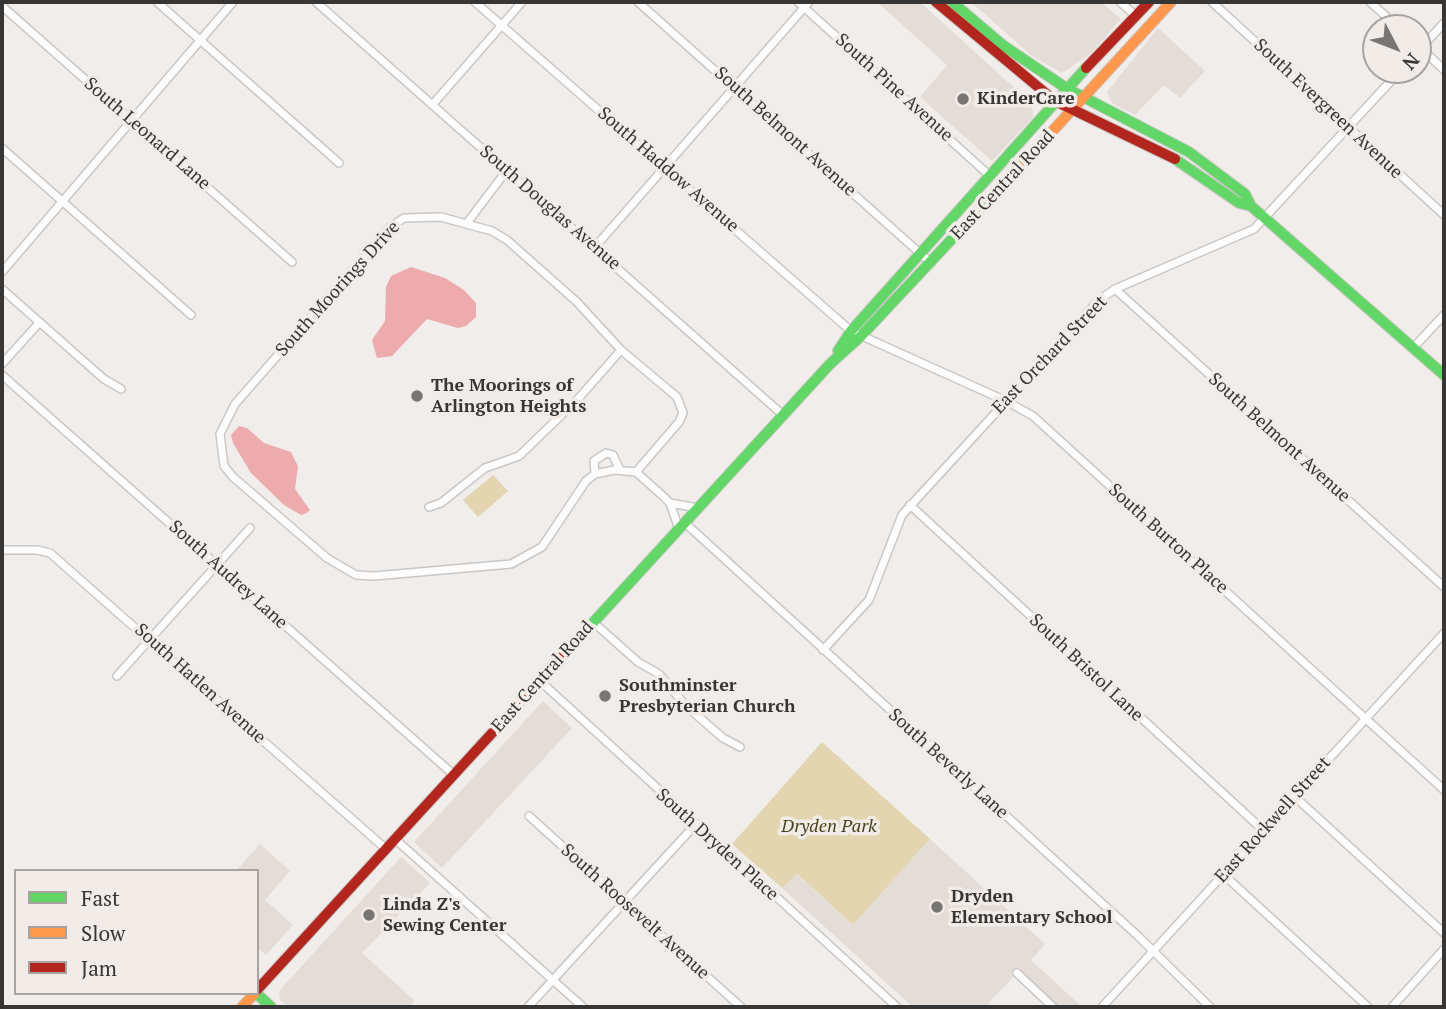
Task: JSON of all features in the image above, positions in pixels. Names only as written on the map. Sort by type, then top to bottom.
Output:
[{"type":"main road","points":[[936,2],[1014,71],[1055,100],[1179,161],[1239,203],[1251,206]]},
{"type":"main road","points":[[953,2],[1004,46],[1066,88],[1188,152],[1245,194],[1251,206],[1444,375]]},
{"type":"main road","name":"East Central Road","points":[[259,989],[830,364],[1055,100],[1149,2]]},
{"type":"main road","name":"East Central Road","points":[[856,334],[931,263],[1171,2]]},
{"type":"street","points":[[157,2],[339,163]]},
{"type":"street","points":[[2,272],[233,2]]},
{"type":"street","name":"South Douglas Avenue","points":[[316,2],[783,415]]},
{"type":"street","name":"South Haddow Avenue","points":[[475,2],[856,334]]},
{"type":"street","points":[[433,104],[522,2]]},
{"type":"street","name":"South Belmont Avenue","points":[[638,2],[931,263]]},
{"type":"street","points":[[1120,2],[1136,16]]},
{"type":"street","name":"South Evergreen Avenue","points":[[1212,2],[1444,215]]},
{"type":"street","points":[[1370,2],[1383,14]]},
{"type":"street","points":[[595,247],[804,4]]},
{"type":"street","name":"South Pine Avenue","points":[[804,4],[990,176]]},
{"type":"street","name":"South Leonard Lane","points":[[2,6],[292,262]]},
{"type":"street","name":"East Orchard Street","points":[[823,650],[869,600],[897,524],[910,505],[1099,300],[1115,289],[1254,229],[1388,84]]},
{"type":"street","points":[[2,148],[191,315]]},
{"type":"street","points":[[467,223],[507,170]]},
{"type":"street","name":"South Moorings Drive","points":[[620,470],[612,455],[606,453],[594,461],[595,474],[581,488],[548,539],[532,554],[500,566],[374,576],[344,571],[233,477],[224,466],[219,448],[221,426],[234,404],[390,227],[404,218],[418,215],[467,223],[507,240],[577,302],[621,350],[677,397],[683,413],[674,430],[636,472]]},
{"type":"street","points":[[2,289],[104,379],[121,389]]},
{"type":"street","name":"South Belmont Avenue","points":[[1115,289],[1444,587]]},
{"type":"street","points":[[1413,348],[1444,315]]},
{"type":"street","points":[[2,363],[39,323]]},
{"type":"street","name":"South Burton Place","points":[[856,334],[877,341],[1033,416],[1444,790]]},
{"type":"street","points":[[429,507],[441,503],[485,468],[519,456],[578,399],[621,350]]},
{"type":"street","name":"South Audrey Lane","points":[[2,375],[454,775]]},
{"type":"street","points":[[595,474],[620,470],[636,472],[670,503],[681,526]]},
{"type":"street","points":[[670,503],[698,508]]},
{"type":"street","name":"South Bristol Lane","points":[[910,505],[1263,830]]},
{"type":"street","name":"South Beverly Lane","points":[[681,526],[823,650],[1210,1007]]},
{"type":"street","points":[[117,676],[250,528]]},
{"type":"street","name":"South Hatlen Avenue","points":[[2,550],[37,550],[50,553],[386,849]]},
{"type":"street","points":[[593,622],[638,662],[659,674],[685,705],[723,738],[740,747]]},
{"type":"street","name":"East Rockwell Street","points":[[1102,1007],[1444,633]]},
{"type":"street","points":[[1437,641],[1444,648]]},
{"type":"street","name":"South Dryden Place","points":[[540,681],[897,1007]]},
{"type":"street","points":[[1294,796],[1444,933]]},
{"type":"street","name":"South Roosevelt Avenue","points":[[529,816],[741,1007]]},
{"type":"street","points":[[528,1007],[695,825]]},
{"type":"street","points":[[395,839],[583,1007]]},
{"type":"street","points":[[1223,874],[1368,1007]]},
{"type":"street","points":[[1392,1007],[1444,949]]},
{"type":"street","points":[[1017,973],[1053,1007]]},
{"type":"shaded area","points":[[877,2],[920,2],[1032,104],[1033,117],[992,161],[920,97],[947,65]]},
{"type":"shaded area","points":[[971,2],[1101,2],[1121,19],[1090,54],[1062,73],[1032,56]]},
{"type":"shaded area","points":[[1158,28],[1205,71],[1180,98],[1164,85],[1135,115],[1112,103],[1107,92]]},
{"type":"shaded area","points":[[411,267],[445,278],[464,290],[476,303],[476,317],[466,326],[458,328],[427,319],[392,356],[377,358],[372,340],[385,321],[386,287],[391,276]]},
{"type":"shaded area","points":[[239,426],[247,428],[264,443],[291,452],[298,466],[295,489],[310,510],[307,513],[301,515],[284,505],[251,473],[233,443],[231,435]]},
{"type":"shaded area","points":[[543,701],[572,728],[442,868],[414,842]]},
{"type":"shaded area","name":"Dryden Elementary School","points":[[930,839],[1045,944],[1031,960],[1082,1007],[1058,1007],[1018,972],[985,1007],[913,1007],[782,888],[796,874],[853,925]]},
{"type":"shaded area","points":[[260,844],[290,871],[265,900],[293,925],[266,955],[259,950],[259,869],[238,869]]},
{"type":"shaded area","points":[[401,857],[430,883],[362,953],[415,1001],[408,1007],[288,1007],[280,1000],[279,991]]},
{"type":"green space","points":[[493,475],[508,491],[478,517],[463,500]]},
{"type":"green space","name":"Dryden Park","points":[[822,742],[930,839],[853,925],[797,874],[782,888],[732,844]]},
{"type":"traffic: fast","points":[[952,2],[1004,46],[1066,88],[1189,152],[1245,194],[1251,206]]},
{"type":"traffic: fast","points":[[838,351],[851,331],[1086,68]]},
{"type":"traffic: fast","points":[[1175,159],[1239,203],[1251,206],[1444,375]]},
{"type":"traffic: fast","points":[[568,650],[830,364],[861,336],[1025,161]]},
{"type":"traffic: fast","points":[[258,995],[271,1007]]},
{"type":"traffic: slow","points":[[1025,161],[1171,2]]},
{"type":"traffic: slow","points":[[242,1007],[253,995]]},
{"type":"traffic: jam","points":[[936,2],[1055,101],[1175,159]]},
{"type":"traffic: jam","points":[[1086,68],[1149,2]]},
{"type":"traffic: jam","points":[[259,988],[568,650]]},
{"type":"place","name":"KinderCare","points":[[963,99]]},
{"type":"place","name":"The Moorings of Arlington Heights","points":[[417,396]]},
{"type":"place","name":"Southminster Presbyterian Church","points":[[605,696]]},
{"type":"place","name":"Dryden Elementary School","points":[[937,907]]},
{"type":"place","name":"Linda Z's Sewing Center","points":[[369,915]]}]
